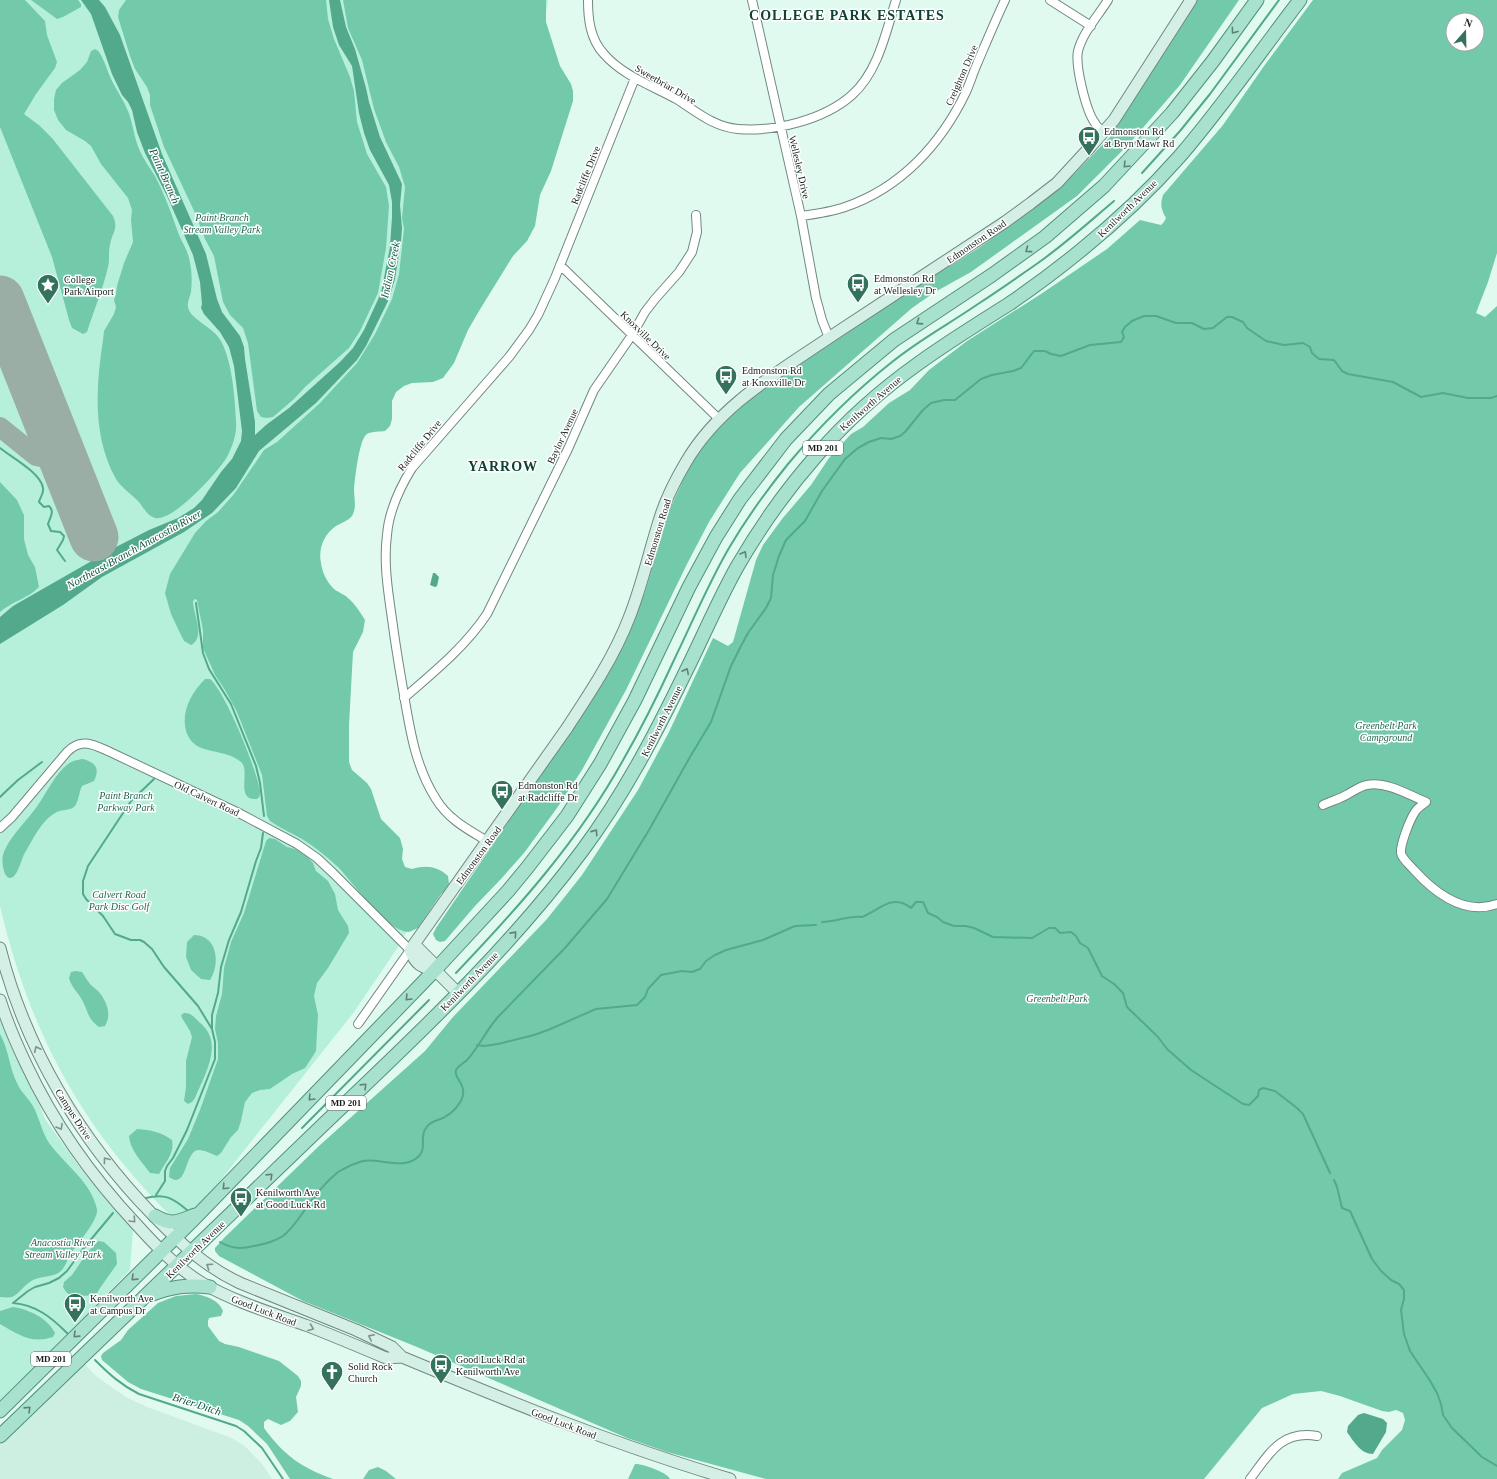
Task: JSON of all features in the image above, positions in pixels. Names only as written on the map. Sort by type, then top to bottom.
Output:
[{"type":"main road","name":"Edmonston Road","points":[[410,950],[567,728],[590,694],[609,661],[631,613],[641,585],[660,518],[670,491],[699,441],[718,419],[760,385],[1031,203],[1057,183],[1104,132],[1118,114],[1191,0]]},
{"type":"main road","name":"MD 201","points":[[0,1411],[200,1213],[435,970],[508,891],[544,847],[600,764],[620,729],[652,668],[689,587],[716,537],[740,499],[786,439],[829,394],[888,344],[915,324],[997,271],[1045,237],[1104,186],[1172,113],[1213,61],[1257,0]]},
{"type":"main road","name":"Kenilworth Avenue","points":[[0,1436],[405,1046],[530,916],[581,852],[602,822],[654,736],[716,607],[739,563],[768,516],[812,460],[838,431],[888,385],[921,361],[1014,301],[1055,271],[1124,213],[1176,160],[1216,112],[1300,0]]},
{"type":"main road","name":"Campus Drive","points":[[0,948],[5,969],[30,1034],[58,1089],[77,1120],[121,1180],[175,1238],[191,1252]]},
{"type":"main road","name":"Old Calvert Road","points":[[410,950],[413,958],[424,968],[435,970],[458,992]]},
{"type":"main road","name":"Campus Drive","points":[[0,1000],[18,1047],[35,1084],[62,1131],[88,1169],[116,1203],[162,1251],[178,1265]]},
{"type":"main road","points":[[155,1216],[164,1222],[172,1223],[200,1213]]},
{"type":"main road","name":"Good Luck Road","points":[[191,1252],[214,1269],[228,1277],[356,1330],[392,1347],[402,1357],[523,1407],[615,1442],[713,1476],[730,1479]]},
{"type":"main road","name":"Good Luck Road","points":[[178,1265],[210,1287],[264,1311],[309,1327],[386,1358],[402,1357]]},
{"type":"main road","points":[[145,1297],[174,1287],[195,1285],[210,1287]]},
{"type":"street","name":"Sweetbriar Drive","points":[[588,0],[588,20],[598,46],[610,61],[635,78],[678,100],[719,125],[738,129],[780,127],[815,116],[841,103],[852,95],[865,78],[879,53],[884,42],[896,0]]},
{"type":"street","name":"Wellesley Drive","points":[[752,0],[801,216],[816,298],[829,338]]},
{"type":"street","name":"Creighton Drive","points":[[801,216],[827,212],[859,202],[902,175],[924,155],[935,143],[957,109],[1005,0]]},
{"type":"street","points":[[1050,0],[1091,26]]},
{"type":"street","points":[[1104,132],[1095,124],[1089,111],[1079,70],[1078,57],[1079,50],[1091,26],[1108,0]]},
{"type":"street","name":"Radcliffe Drive","points":[[487,840],[462,826],[445,811],[430,789],[414,749],[396,650],[387,567],[386,537],[390,515],[401,485],[412,468],[504,362],[529,330],[548,295],[635,78]]},
{"type":"street","name":"Baylor Avenue","points":[[404,698],[459,649],[480,626],[568,449],[594,390],[632,335],[645,312],[655,298],[679,272],[692,252],[697,232],[696,215]]},
{"type":"street","name":"Knoxville Drive","points":[[560,265],[718,419]]},
{"type":"street","name":"Old Calvert Road","points":[[0,828],[12,817],[71,748],[82,743],[96,745],[237,812],[297,844],[317,858],[333,873],[410,950]]},
{"type":"street","points":[[1323,805],[1363,786],[1374,784],[1393,789],[1426,802],[1415,810],[1412,816],[1402,845],[1402,856],[1427,883],[1449,900],[1458,904],[1476,908],[1497,904]]},
{"type":"street","name":"Edmonston Road","points":[[358,1024],[410,950]]},
{"type":"street","points":[[1250,1479],[1274,1448],[1283,1441],[1288,1438],[1303,1435],[1316,1436]]},
{"type":"shaded area","points":[[80,1359],[97,1377],[126,1397],[147,1407],[232,1438],[246,1447],[262,1464],[272,1479],[0,1479],[0,1436]]},
{"type":"green space","name":"Paint Branch Stream Valley Park","points":[[0,0],[548,0],[510,247],[340,419],[258,636],[419,914],[354,1012],[189,1220],[177,1222],[144,1188],[114,1152],[88,1116],[64,1078],[44,1038],[27,997],[12,953],[0,906]]},
{"type":"green space","points":[[0,0],[25,0],[45,21],[47,35],[57,62],[55,68],[36,94],[24,114],[40,126],[52,138],[115,220],[115,227],[109,248],[109,264],[106,275],[87,332],[83,334],[72,328],[52,257],[0,127]]},
{"type":"green space","points":[[31,0],[78,0],[81,7],[57,19]]},
{"type":"green space","points":[[126,0],[326,0],[328,19],[334,39],[350,77],[354,91],[357,122],[367,154],[386,187],[389,206],[386,248],[378,293],[360,331],[349,348],[273,417],[261,417],[257,411],[248,343],[243,328],[230,315],[223,302],[214,256],[164,147],[150,105],[150,95],[147,87],[135,69],[130,56],[118,17],[119,10]]},
{"type":"green space","points":[[343,0],[546,0],[546,22],[560,66],[571,84],[573,91],[573,101],[551,171],[540,195],[535,226],[527,241],[513,256],[479,311],[468,330],[454,363],[443,378],[433,382],[412,383],[404,386],[396,392],[392,401],[392,419],[390,426],[385,431],[369,433],[364,437],[356,469],[354,513],[349,519],[336,526],[328,533],[320,552],[322,566],[327,580],[331,586],[351,600],[365,620],[363,632],[353,652],[349,725],[349,762],[352,770],[367,783],[371,789],[381,819],[400,838],[403,849],[402,859],[405,867],[412,869],[431,867],[440,870],[448,876],[449,884],[447,889],[441,894],[418,928],[409,932],[400,930],[381,916],[338,867],[321,852],[312,845],[270,821],[267,816],[262,775],[237,712],[215,675],[203,648],[203,630],[197,600],[195,599],[193,601],[198,625],[198,637],[191,645],[184,641],[179,631],[171,614],[165,593],[170,574],[195,533],[206,521],[218,512],[234,494],[264,450],[277,442],[320,403],[357,363],[375,334],[392,299],[399,274],[404,229],[402,218],[405,187],[399,167],[386,142],[374,109],[362,60],[348,28]]},
{"type":"green space","points":[[1197,0],[1239,0],[1180,85],[1128,145],[1077,196],[971,272],[935,292],[912,308],[799,407],[740,473],[709,522],[626,690],[582,770],[557,808],[524,853],[445,941],[440,942],[436,940],[433,934],[436,928],[582,714],[627,638],[645,592],[669,511],[685,476],[702,445],[733,412],[783,374],[911,290],[977,249],[1034,208],[1074,174],[1110,137]]},
{"type":"green space","name":"Greenbelt Park","points":[[1313,0],[1497,0],[1497,253],[1476,313],[1485,317],[1497,306],[1497,1479],[1338,1479],[1342,1473],[1377,1458],[1382,1450],[1402,1430],[1405,1420],[1403,1413],[1396,1410],[1389,1412],[1382,1411],[1321,1391],[1293,1394],[1262,1408],[1204,1479],[766,1479],[667,1452],[627,1438],[417,1347],[303,1301],[219,1256],[215,1251],[215,1248],[224,1238],[320,1145],[425,1051],[453,1017],[547,919],[582,875],[638,790],[669,732],[713,638],[728,646],[733,642],[756,560],[763,545],[782,519],[811,485],[829,458],[851,434],[863,427],[889,403],[910,390],[929,370],[967,341],[1041,294],[1107,249],[1140,220],[1161,225],[1166,218],[1162,207],[1163,195],[1223,125],[1264,66]]},
{"type":"green space","points":[[95,49],[101,54],[112,81],[126,107],[140,151],[162,190],[179,235],[186,249],[191,266],[192,278],[191,292],[188,303],[189,311],[196,319],[219,338],[227,356],[232,378],[235,401],[236,430],[233,444],[227,457],[194,495],[173,512],[163,517],[155,518],[149,515],[137,500],[118,482],[108,463],[99,428],[98,393],[104,331],[114,314],[116,307],[114,300],[117,286],[124,263],[133,242],[131,220],[132,210],[128,198],[101,164],[91,146],[66,130],[58,120],[54,110],[56,90],[62,83],[80,70],[87,62],[91,51]]},
{"type":"green space","points":[[0,482],[17,500],[24,515],[24,539],[28,555],[35,567],[39,587],[35,591],[9,605],[0,612]]},
{"type":"green space","points":[[205,679],[210,679],[216,686],[232,714],[240,732],[258,781],[260,794],[257,799],[246,796],[244,786],[244,768],[238,759],[199,747],[187,734],[185,717],[188,703],[195,690]]},
{"type":"green space","points":[[83,759],[94,764],[97,769],[94,781],[82,786],[73,808],[57,812],[46,820],[38,830],[24,854],[14,876],[11,878],[8,877],[4,871],[2,858],[9,842],[34,811],[63,768],[75,760]]},
{"type":"green space","points":[[269,838],[275,839],[287,847],[305,854],[313,863],[316,871],[328,881],[335,894],[338,910],[348,926],[349,933],[317,983],[314,996],[318,1015],[316,1051],[305,1068],[292,1074],[270,1089],[252,1093],[245,1102],[238,1130],[231,1137],[221,1153],[217,1156],[201,1150],[194,1152],[183,1175],[180,1179],[175,1180],[169,1177],[170,1168],[188,1139],[218,1059],[218,1043],[215,1029],[216,1016],[222,994],[224,968],[231,942],[244,913],[266,841]]},
{"type":"green space","points":[[194,935],[202,936],[208,940],[215,951],[215,966],[210,980],[201,979],[191,970],[186,957],[187,942]]},
{"type":"green space","points":[[71,972],[82,972],[104,999],[108,1008],[108,1017],[105,1026],[99,1027],[92,1020],[80,997],[71,984],[69,978]]},
{"type":"green space","points":[[184,1013],[189,1013],[207,1030],[211,1039],[212,1049],[208,1069],[204,1079],[195,1098],[188,1104],[184,1101],[186,1087],[186,1061],[192,1037],[181,1015]]},
{"type":"green space","name":"Anacostia River Stream Valley Park","points":[[0,1014],[45,1119],[83,1172],[133,1230],[130,1270],[0,1405]]},
{"type":"green space","points":[[0,1034],[17,1083],[33,1106],[42,1130],[53,1148],[79,1176],[90,1191],[97,1209],[97,1214],[91,1226],[70,1255],[61,1271],[33,1280],[12,1297],[0,1297]]},
{"type":"green space","points":[[137,1129],[156,1132],[172,1140],[173,1145],[171,1154],[159,1174],[150,1173],[137,1156],[132,1146],[129,1136]]},
{"type":"green space","points":[[98,1241],[104,1242],[116,1253],[117,1264],[96,1295],[87,1296],[68,1294],[63,1287],[64,1282],[72,1275],[87,1253]]},
{"type":"green space","points":[[196,1294],[208,1297],[215,1301],[223,1311],[221,1316],[209,1318],[208,1321],[208,1326],[219,1341],[279,1361],[298,1376],[301,1381],[301,1386],[296,1397],[298,1412],[290,1421],[281,1425],[268,1419],[264,1422],[264,1428],[286,1453],[302,1465],[333,1479],[290,1479],[267,1444],[248,1426],[239,1420],[141,1389],[128,1382],[102,1360],[101,1356],[103,1353],[121,1340],[128,1330],[158,1303],[176,1296]]},
{"type":"green space","points":[[13,1307],[31,1312],[43,1319],[55,1333],[53,1337],[45,1339],[32,1339],[19,1335],[0,1324],[0,1311]]},
{"type":"green space","points":[[635,1464],[654,1469],[668,1476],[670,1479],[628,1479]]},
{"type":"green space","points":[[378,1467],[396,1479],[363,1479],[369,1470]]},
{"type":"water","points":[[81,0],[99,0],[105,7],[120,35],[162,154],[206,254],[217,299],[222,312],[240,336],[244,347],[255,422],[255,435],[289,408],[340,362],[353,348],[364,330],[381,293],[390,247],[392,202],[389,185],[370,150],[364,133],[359,113],[352,66],[339,45],[333,27],[329,0],[340,0],[346,27],[355,49],[380,137],[402,184],[400,205],[402,228],[401,241],[395,279],[389,299],[366,346],[357,360],[316,403],[259,451],[236,488],[212,513],[184,532],[102,577],[63,605],[0,644],[0,617],[13,606],[116,547],[149,530],[178,518],[194,508],[202,500],[221,472],[232,459],[241,441],[242,431],[234,366],[229,347],[220,332],[204,314],[201,308],[200,282],[193,255],[167,196],[145,153],[137,132],[132,110],[122,95],[112,74],[91,14]]},
{"type":"water","points":[[433,573],[439,577],[437,586],[435,587],[430,585]]},
{"type":"water","points":[[1364,1413],[1383,1419],[1387,1423],[1386,1432],[1373,1454],[1361,1450],[1347,1432],[1348,1426],[1358,1415]]},
{"type":"waterway","points":[[1142,173],[1180,131],[1210,94],[1279,0]]},
{"type":"waterway","points":[[456,973],[502,924],[546,873],[605,791],[649,712],[721,562],[765,494],[788,464],[837,410],[892,362],[913,346],[986,299],[1048,256],[1114,201]]},
{"type":"waterway","points":[[220,1242],[229,1246],[241,1248],[276,1240],[290,1230],[309,1203],[338,1172],[363,1161],[406,1163],[419,1156],[422,1150],[424,1131],[427,1127],[431,1123],[450,1114],[461,1101],[463,1090],[456,1070],[471,1055],[497,1018],[565,948],[607,899],[649,830],[711,722],[731,666],[748,633],[766,608],[771,598],[773,575],[786,540],[805,521],[822,491],[845,459],[858,448],[881,438],[891,439],[900,436],[931,403],[944,400],[955,400],[981,379],[1021,368],[1034,351],[1045,351],[1061,356],[1090,345],[1121,342],[1124,337],[1122,332],[1125,327],[1132,321],[1144,316],[1156,316],[1176,323],[1192,323],[1204,329],[1213,328],[1227,317],[1232,317],[1243,322],[1247,328],[1266,341],[1284,345],[1303,343],[1310,347],[1312,353],[1319,359],[1334,360],[1342,371],[1348,374],[1393,382],[1421,397],[1443,393],[1468,398],[1491,398],[1497,396]]},
{"type":"waterway","points":[[0,448],[25,466],[41,482],[43,490],[39,502],[44,507],[49,506],[52,510],[52,515],[48,524],[51,531],[60,532],[64,536],[57,550],[65,561]]},
{"type":"waterway","points":[[196,603],[203,653],[209,669],[231,704],[256,766],[260,783],[264,816]]},
{"type":"waterway","points":[[0,797],[18,780],[42,762]]},
{"type":"waterway","points":[[154,779],[131,801],[88,866],[83,881],[83,894],[103,916],[115,934],[131,940],[140,940],[152,949],[164,967],[198,1006],[212,1029]]},
{"type":"waterway","points":[[156,1195],[165,1181],[165,1171],[167,1166],[173,1158],[187,1130],[215,1059],[212,1015],[218,993],[221,967],[229,940],[241,912],[261,848],[263,833]]},
{"type":"waterway","points":[[822,922],[852,917],[862,917],[892,902],[898,902],[911,908],[916,902],[923,902],[928,913],[937,917],[943,922],[954,926],[974,928],[993,937],[1032,938],[1049,928],[1055,928],[1060,933],[1071,932],[1076,936],[1080,943],[1088,948],[1102,976],[1114,984],[1123,993],[1127,1007],[1158,1037],[1167,1049],[1191,1070],[1243,1104],[1249,1105],[1258,1096],[1259,1090],[1263,1088],[1275,1091],[1297,1108],[1303,1114],[1330,1173]]},
{"type":"waterway","points":[[477,1045],[484,1046],[498,1044],[534,1035],[596,1009],[637,1005],[645,997],[648,989],[661,975],[682,971],[692,972],[700,969],[706,961],[726,950],[763,940],[795,926],[816,925]]},
{"type":"waterway","points":[[302,1128],[429,1000]]},
{"type":"waterway","points":[[1334,1180],[1342,1208],[1350,1211],[1372,1259],[1381,1271],[1391,1280],[1399,1284],[1404,1290],[1404,1299],[1401,1310],[1404,1334],[1410,1351],[1437,1393],[1443,1415],[1452,1428],[1482,1457],[1497,1466]]},
{"type":"waterway","points":[[146,1198],[163,1196],[177,1202],[187,1210]]},
{"type":"waterway","points":[[13,1303],[28,1291],[59,1278],[67,1271],[113,1213]]},
{"type":"waterway","name":"Brier Ditch","points":[[13,1303],[36,1309],[49,1317],[67,1333]]},
{"type":"waterway","name":"Brier Ditch","points":[[95,1360],[126,1387],[139,1394],[236,1426],[244,1431],[262,1448],[283,1479]]},
{"type":"taxiway","points":[[0,427],[36,456],[46,458],[53,453],[56,447],[53,431]]},
{"type":"runway","points":[[0,300],[94,537]]},
{"type":"place","name":"Edmonston Rd at Bryn Mawr Rd","points":[[1089,156]]},
{"type":"place","name":"College Park Airport","points":[[48,304]]},
{"type":"place","name":"Edmonston Rd at Wellesley Dr","points":[[858,304]]},
{"type":"place","name":"Edmonston Rd at Knoxville Dr","points":[[726,396]]},
{"type":"place","name":"Edmonston Rd at Radcliffe Dr","points":[[502,810]]},
{"type":"place","name":"Kenilworth Ave at Good Luck Rd","points":[[241,1218]]},
{"type":"place","name":"Kenilworth Ave at Campus Dr","points":[[75,1324]]},
{"type":"place","name":"Good Luck Rd at Kenilworth Ave","points":[[441,1384]]},
{"type":"place","name":"Solid Rock Church","points":[[332,1392]]},
{"type":"district","name":"COLLEGE PARK ESTATES","points":[[847,15]]},
{"type":"district","name":"YARROW","points":[[503,466]]},
{"type":"water label","name":"Paint Branch","points":[[165,176]]},
{"type":"water label","name":"Indian Creek","points":[[390,270]]},
{"type":"water label","name":"Northeast Branch Anacostia River","points":[[134,549]]},
{"type":"park label","name":"Greenbelt Park Campground","points":[[1386,730]]},
{"type":"park label","name":"Paint Branch Parkway Park","points":[[126,800]]},
{"type":"park label","name":"Calvert Road Park Disc Golf","points":[[119,900]]}]
